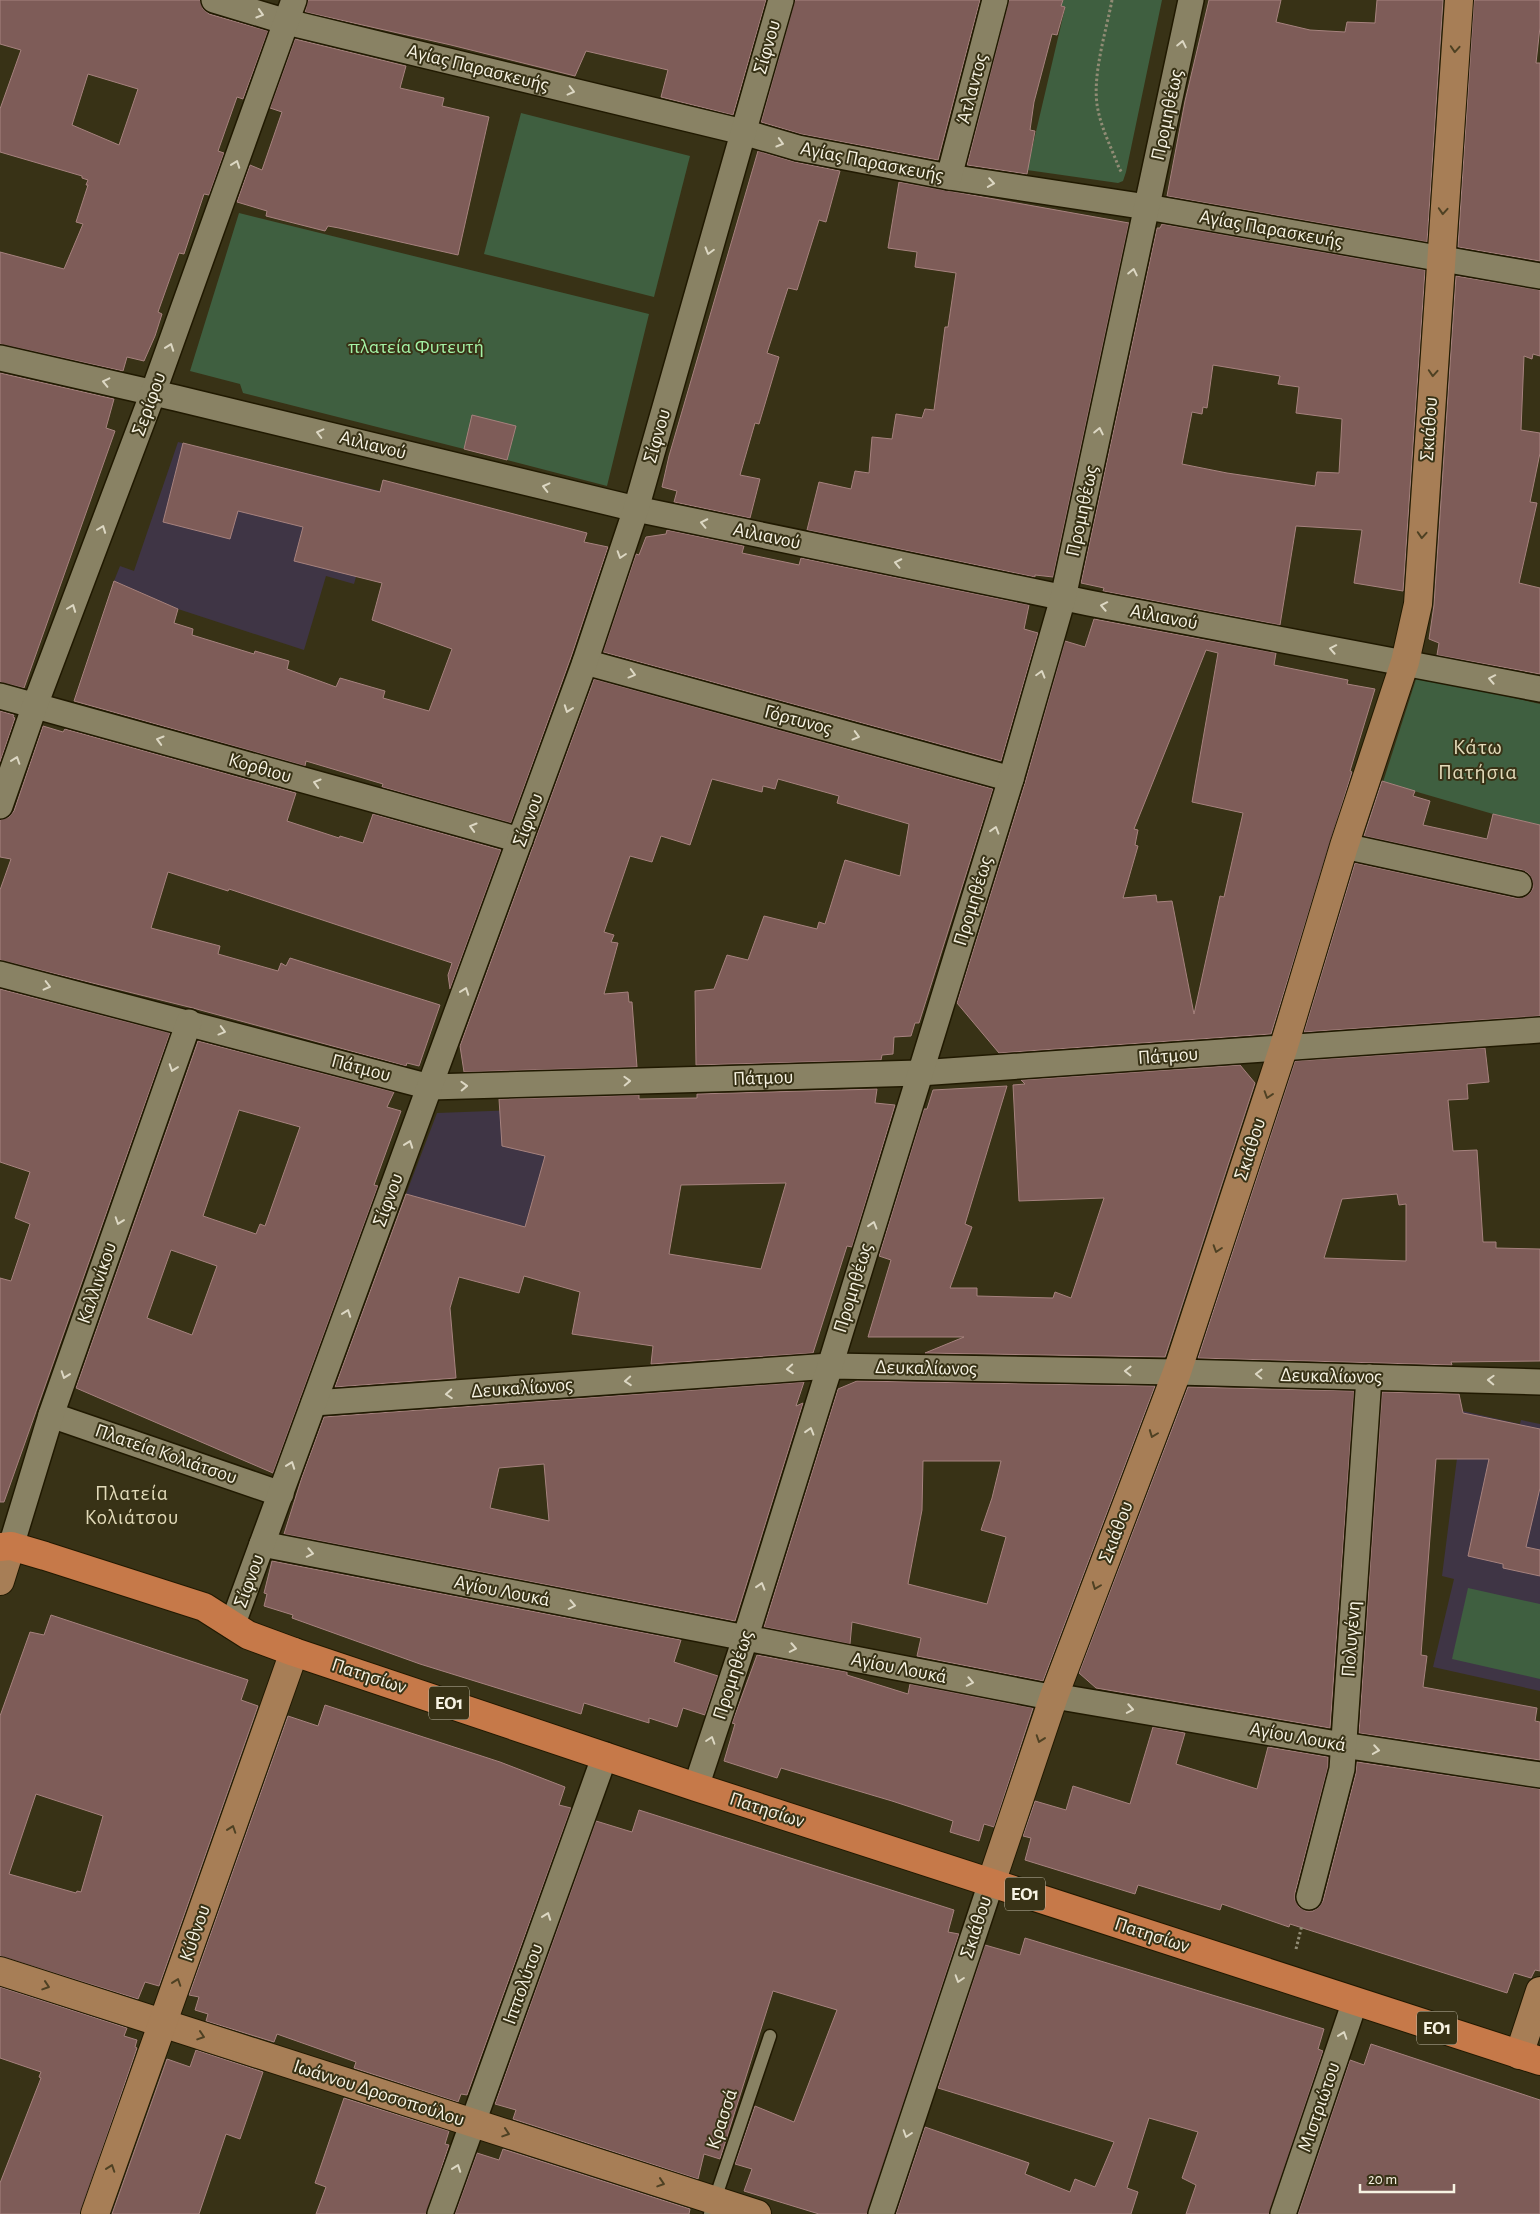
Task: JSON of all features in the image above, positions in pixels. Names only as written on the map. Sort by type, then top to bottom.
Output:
[{"type":"main road","name":"Πατησίων","points":[[6,1547],[204,1607],[248,1635],[294,1652],[696,1787],[1530,2058]]},
{"type":"street","name":"Αγίας Παρασκευής","points":[[214,0],[290,11],[798,148],[949,177],[1148,207],[1540,276]]},
{"type":"street","name":"Σίφνου","points":[[232,1626],[585,662],[636,509],[780,0]]},
{"type":"street","name":"Άτλαντος","points":[[949,177],[995,0]]},
{"type":"street","name":"Προμηθέως","points":[[696,1787],[745,1639],[830,1366],[1011,779],[1064,598],[1191,0]]},
{"type":"street","name":"Σκιάθου","points":[[881,2214],[1054,1696],[1177,1372],[1283,1049],[1344,846],[1405,662],[1418,604],[1459,0]]},
{"type":"street","name":"Σερίφου","points":[[0,806],[35,705],[153,393],[290,11]]},
{"type":"street","name":"Αιλιανού","points":[[0,358],[636,509],[1064,598],[1540,689]]},
{"type":"street","name":"Γόρτυνος","points":[[585,662],[1011,779]]},
{"type":"street","name":"Κορθιου","points":[[0,696],[520,840]]},
{"type":"street","points":[[1344,846],[1519,884]]},
{"type":"street","name":"Πάτμου","points":[[0,974],[189,1022],[430,1087],[919,1073],[1540,1030]]},
{"type":"street","name":"Καλλινίκου","points":[[6,1547],[189,1022]]},
{"type":"street","name":"Δευκαλίωνος","points":[[314,1404],[830,1366],[1177,1372],[1540,1382]]},
{"type":"street","name":"Πολυγένη","points":[[1309,1898],[1342,1769],[1369,1377]]},
{"type":"street","name":"Πλατεία Κολιάτσου","points":[[51,1415],[281,1494]]},
{"type":"street","name":"Αγίου Λουκά","points":[[262,1544],[1035,1694],[1343,1745],[1540,1774]]},
{"type":"street","points":[[0,1581],[6,1547]]},
{"type":"street","name":"Κύθνου","points":[[95,2214],[294,1652]]},
{"type":"street","name":"Ιππολύτου","points":[[440,2214],[605,1755]]},
{"type":"street","name":"Ιωάννου Δροσοπούλου","points":[[0,1971],[473,2123],[713,2207],[757,2214]]},
{"type":"street","points":[[1530,2058],[1540,1991]]},
{"type":"street","name":"Μιστριώτου","points":[[1283,2214],[1355,2001]]},
{"type":"lane","name":"Κρασσά","points":[[713,2207],[770,2036]]},
{"type":"path","points":[[1112,0],[1097,81],[1098,111],[1119,168],[1148,207]]},
{"type":"shaded area","points":[[178,442],[380,491],[354,584],[326,576],[304,650],[178,609],[114,581],[120,566],[134,571]]},
{"type":"shaded area","points":[[617,1106],[590,1246],[406,1194],[437,1113]]},
{"type":"shaded area","points":[[1463,1411],[1520,1424],[1521,1420],[1540,1424],[1540,1691],[1433,1667],[1454,1579],[1442,1576]]},
{"type":"green space","points":[[1063,0],[1162,0],[1126,172],[1123,181],[1118,183],[1027,170],[1065,8],[1061,6]]},
{"type":"green space","points":[[521,113],[690,156],[654,297],[484,254]]},
{"type":"green space","name":"πλατεία Φυτευτή","points":[[239,213],[649,314],[607,486],[507,460],[515,427],[473,416],[464,449],[243,393],[240,384],[190,371]]},
{"type":"green space","points":[[1417,676],[1540,704],[1540,825],[1493,814],[1383,782]]},
{"type":"green space","points":[[1468,1588],[1540,1604],[1540,1679],[1452,1659]]},
{"type":"building","points":[[0,0],[200,0],[203,9],[209,14],[268,31],[243,99],[237,97],[218,151],[224,153],[209,195],[204,194],[184,254],[179,253],[158,312],[162,314],[155,336],[144,361],[127,357],[123,371],[0,344],[0,252],[64,269],[83,224],[76,222],[88,180],[82,178],[82,176],[0,152],[0,109],[21,50],[0,44]],"holes":[[[88,74],[138,89],[119,145],[72,125]]]},
{"type":"building","points":[[308,0],[766,0],[733,115],[661,97],[668,70],[586,51],[575,76],[451,45],[305,12]]},
{"type":"building","points":[[795,0],[980,0],[938,160],[801,134],[761,122]]},
{"type":"building","points":[[1009,0],[1063,0],[1061,6],[1065,7],[1057,35],[1052,34],[1034,102],[1030,130],[1035,131],[1027,174],[967,165]]},
{"type":"building","points":[[1209,0],[1281,0],[1276,22],[1310,30],[1345,32],[1347,22],[1375,23],[1377,0],[1443,0],[1427,242],[1167,196],[1185,101]]},
{"type":"building","points":[[1474,0],[1540,0],[1540,27],[1536,63],[1540,63],[1540,261],[1458,247]]},
{"type":"building","points":[[295,39],[406,66],[400,88],[444,98],[442,106],[489,117],[458,255],[328,226],[325,231],[266,216],[267,211],[237,202],[250,165],[262,170],[282,112],[270,108]]},
{"type":"building","points":[[758,151],[795,162],[840,171],[826,222],[819,220],[797,290],[788,288],[767,353],[779,357],[759,424],[755,423],[740,475],[760,479],[750,518],[674,502],[677,491],[662,487],[669,456]]},
{"type":"building","points":[[899,182],[1129,223],[1053,577],[1035,575],[1035,577],[807,530],[819,482],[851,489],[855,471],[869,473],[872,437],[892,439],[896,414],[922,418],[925,409],[934,410],[945,327],[948,327],[956,273],[915,267],[917,252],[888,248]]},
{"type":"building","points":[[1162,224],[1425,270],[1403,591],[1354,583],[1362,530],[1296,526],[1280,625],[1103,591],[1104,588],[1081,583],[1157,228],[1160,228]],"holes":[[[1213,365],[1280,376],[1278,384],[1299,387],[1296,413],[1342,419],[1339,473],[1317,472],[1315,486],[1227,473],[1182,464],[1192,412],[1202,414],[1203,407],[1207,408]]]},
{"type":"building","points":[[1456,276],[1540,290],[1540,356],[1533,354],[1532,359],[1524,356],[1521,430],[1540,433],[1540,453],[1530,502],[1537,503],[1519,583],[1540,588],[1540,674],[1437,655],[1439,643],[1429,639],[1434,605]]},
{"type":"building","points":[[0,373],[114,399],[106,428],[115,431],[24,688],[0,682]]},
{"type":"building","points":[[472,415],[516,426],[507,460],[464,449]]},
{"type":"building","points":[[183,443],[380,492],[383,480],[587,533],[584,542],[608,547],[571,657],[511,823],[382,787],[383,784],[306,761],[305,766],[74,701],[114,581],[178,609],[174,623],[193,629],[192,635],[254,654],[255,651],[289,661],[287,669],[336,687],[340,678],[385,691],[383,698],[429,711],[452,649],[372,620],[382,583],[294,561],[303,527],[238,511],[230,539],[163,522]]},
{"type":"building","points":[[667,530],[744,546],[742,553],[799,565],[801,558],[1029,605],[1024,629],[1038,633],[1001,761],[603,652],[636,554],[639,555],[646,537],[666,534]]},
{"type":"building","points":[[1094,619],[1276,653],[1274,665],[1348,680],[1347,684],[1375,689],[1350,771],[1352,772],[1271,1034],[999,1053],[957,1003],[1025,783],[1065,641],[1085,647]],"holes":[[[1206,650],[1218,653],[1192,802],[1243,813],[1224,897],[1220,896],[1194,1014],[1172,901],[1157,902],[1156,895],[1123,898],[1138,846],[1135,845],[1138,830],[1134,829]]]},
{"type":"building","points":[[594,679],[993,789],[919,1023],[915,1023],[911,1036],[894,1037],[893,1054],[882,1055],[881,1060],[696,1065],[695,991],[714,989],[727,955],[748,960],[764,916],[817,929],[819,922],[825,924],[845,860],[900,876],[909,824],[837,803],[839,796],[778,779],[775,789],[763,786],[762,792],[712,779],[690,845],[661,836],[652,862],[630,856],[604,932],[614,935],[611,942],[618,943],[604,994],[628,992],[629,1002],[632,1002],[637,1067],[464,1072],[460,1046]]},
{"type":"building","points":[[0,711],[14,715],[13,717],[15,718],[0,762]]},
{"type":"building","points":[[43,726],[63,732],[65,729],[296,793],[287,821],[339,838],[340,836],[363,843],[373,814],[501,850],[450,989],[448,975],[452,963],[229,889],[228,891],[168,872],[151,928],[220,946],[218,954],[278,971],[281,963],[286,966],[290,958],[440,1005],[419,1066],[407,1063],[406,1066],[193,1008],[0,960],[0,890],[11,859],[0,857],[0,820],[9,817],[14,811]]},
{"type":"building","points":[[1382,781],[1415,791],[1413,796],[1430,801],[1423,825],[1487,839],[1493,814],[1540,825],[1540,1016],[1304,1032],[1355,863],[1516,898],[1524,897],[1533,888],[1532,879],[1528,873],[1522,870],[1364,836]]},
{"type":"building","points":[[0,989],[170,1033],[4,1502],[0,1502],[0,1278],[11,1281],[30,1224],[15,1218],[30,1172],[0,1162]]},
{"type":"building","points":[[198,1041],[394,1092],[387,1107],[401,1111],[374,1185],[378,1186],[273,1473],[76,1388]],"holes":[[[239,1110],[300,1127],[265,1226],[260,1224],[256,1234],[203,1216]],[[171,1250],[217,1266],[192,1335],[147,1318]]]},
{"type":"building","points":[[1485,1048],[1489,1082],[1467,1084],[1468,1099],[1448,1100],[1453,1151],[1477,1150],[1483,1242],[1496,1242],[1496,1248],[1540,1249],[1540,1361],[1451,1362],[1452,1365],[1198,1358],[1295,1061]],"holes":[[[1397,1194],[1399,1205],[1406,1204],[1406,1261],[1324,1258],[1342,1199]]]},
{"type":"building","points":[[1240,1065],[1255,1083],[1165,1357],[925,1353],[964,1337],[868,1337],[891,1260],[879,1256],[924,1109],[927,1109],[933,1090],[1007,1086],[965,1224],[972,1227],[950,1288],[977,1288],[977,1296],[1053,1298],[1055,1292],[1071,1298],[1104,1198],[1019,1201],[1013,1085],[1025,1084],[1021,1080]]},
{"type":"building","points":[[877,1089],[875,1103],[895,1105],[852,1247],[847,1246],[813,1353],[651,1364],[653,1346],[572,1334],[580,1292],[524,1276],[519,1293],[459,1277],[450,1308],[456,1378],[335,1387],[406,1194],[525,1227],[545,1156],[502,1146],[499,1099],[639,1095],[639,1099],[697,1098],[697,1094]],"holes":[[[786,1183],[761,1269],[669,1254],[681,1185]]]},
{"type":"building","points":[[857,1381],[1155,1386],[1043,1681],[917,1656],[921,1638],[852,1622],[850,1644],[764,1627],[838,1389]],"holes":[[[923,1461],[1001,1461],[992,1498],[981,1530],[1006,1537],[987,1604],[908,1584],[922,1510]]]},
{"type":"building","points":[[804,1382],[796,1406],[803,1403],[735,1621],[284,1534],[324,1417]],"holes":[[[544,1464],[549,1521],[490,1508],[499,1468]]]},
{"type":"building","points":[[1188,1387],[1354,1391],[1330,1728],[1096,1688],[1079,1673]]},
{"type":"building","points":[[1382,1392],[1459,1394],[1463,1413],[1540,1429],[1540,1488],[1526,1547],[1540,1550],[1540,1576],[1503,1568],[1503,1564],[1468,1556],[1489,1459],[1436,1459],[1421,1655],[1427,1656],[1423,1687],[1537,1708],[1535,1721],[1540,1722],[1540,1760],[1359,1733]]},
{"type":"building","points":[[272,1561],[681,1640],[674,1662],[718,1676],[705,1715],[683,1708],[677,1727],[649,1718],[649,1723],[584,1703],[581,1714],[420,1664],[292,1618],[293,1615],[264,1606],[267,1594],[264,1593]]},
{"type":"building","points":[[51,1615],[248,1680],[241,1700],[258,1706],[159,1986],[145,1982],[138,1999],[0,1956],[0,1716],[30,1632],[44,1635]],"holes":[[[36,1794],[103,1816],[81,1892],[77,1891],[76,1893],[9,1874]]]},
{"type":"building","points":[[757,1655],[847,1672],[847,1675],[908,1694],[910,1684],[1033,1708],[994,1827],[984,1824],[979,1841],[950,1832],[953,1821],[892,1801],[781,1768],[777,1778],[724,1761],[735,1724],[732,1723]]},
{"type":"building","points":[[325,1705],[500,1762],[565,1787],[559,1805],[571,1808],[467,2095],[461,2094],[458,2102],[354,2068],[356,2062],[277,2034],[274,2042],[206,2021],[208,2014],[195,2010],[199,1997],[189,1995],[288,1716],[318,1726]]},
{"type":"building","points":[[1153,1727],[1185,1733],[1176,1764],[1257,1789],[1268,1747],[1328,1757],[1328,1767],[1295,1893],[1295,1900],[1299,1907],[1306,1911],[1313,1911],[1323,1901],[1356,1773],[1357,1762],[1540,1789],[1540,1971],[1535,1970],[1531,1978],[1514,1973],[1507,1993],[1290,1924],[1289,1927],[1222,1904],[1220,1910],[1138,1885],[1135,1894],[1025,1860],[1031,1838],[1023,1836],[1035,1801],[1066,1810],[1073,1786],[1130,1804]]},
{"type":"building","points":[[639,1810],[954,1910],[948,1932],[959,1934],[867,2214],[819,2214],[744,2191],[752,2169],[735,2164],[755,2106],[794,2122],[837,2010],[773,1991],[720,2159],[704,2154],[698,2179],[513,2119],[516,2110],[495,2104],[596,1821],[632,1832]]},
{"type":"building","points":[[1025,1938],[1324,2029],[1318,2049],[1323,2051],[1269,2214],[1186,2214],[1196,2185],[1182,2178],[1198,2132],[1149,2118],[1127,2188],[1138,2192],[1131,2214],[896,2214],[925,2127],[1029,2163],[1025,2174],[1070,2192],[1075,2179],[1095,2187],[1114,2142],[938,2088],[985,1945],[1020,1955]]},
{"type":"building","points":[[0,1987],[127,2028],[124,2036],[137,2040],[135,2047],[137,2048],[80,2214],[0,2214],[0,2183],[41,2078],[39,2077],[41,2072],[0,2058]]},
{"type":"building","points":[[1371,2044],[1540,2100],[1540,2214],[1298,2214],[1350,2060],[1364,2065]]},
{"type":"building","points":[[196,2050],[263,2072],[240,2139],[226,2134],[199,2214],[112,2214],[167,2059],[190,2067]]},
{"type":"building","points":[[344,2098],[449,2131],[445,2144],[449,2145],[426,2214],[316,2214],[326,2187],[315,2183]]},
{"type":"building","points":[[503,2149],[690,2209],[689,2214],[455,2214],[477,2153],[499,2160]]},
{"type":"district","name":"Κάτω Πατήσια","points":[[1478,760]]},
{"type":"district","name":"Πλατεία Κολιάτσου","points":[[132,1505]]}]
